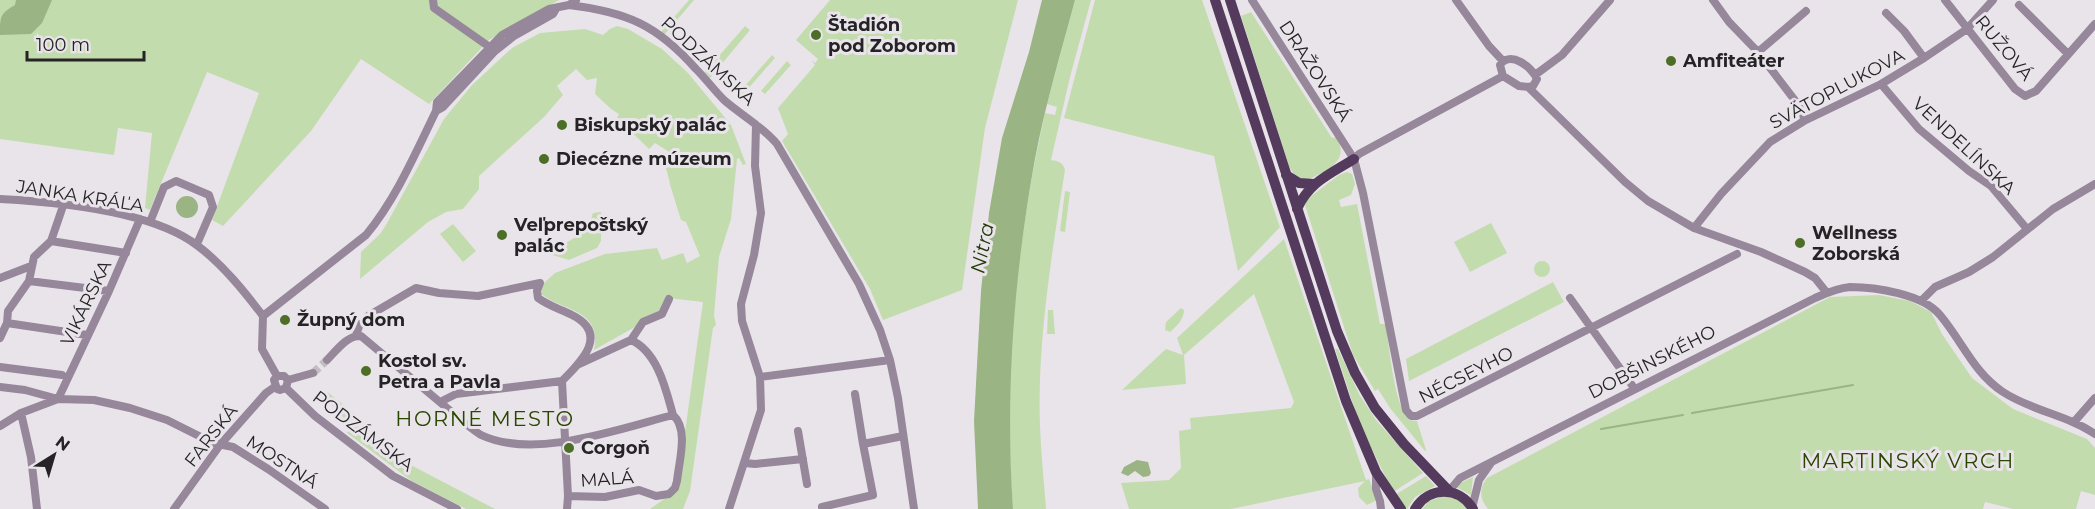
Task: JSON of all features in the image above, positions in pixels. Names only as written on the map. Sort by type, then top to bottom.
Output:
[{"type":"main road","points":[[1215,0],[1346,401],[1376,472],[1401,509]]},
{"type":"main road","points":[[1230,0],[1337,331],[1354,373],[1384,421],[1449,491]]},
{"type":"main road","points":[[1297,209],[1302,198],[1314,184],[1354,159]]},
{"type":"main road","points":[[1286,175],[1299,183],[1314,184]]},
{"type":"main road","points":[[1415,509],[1429,494],[1438,491],[1449,491],[1463,497],[1472,508]]},
{"type":"street","points":[[434,0],[434,8],[492,49]]},
{"type":"street","name":"DRAŽOVSKÁ","points":[[1252,0],[1354,159]]},
{"type":"street","points":[[1456,0],[1489,46],[1503,61]]},
{"type":"street","points":[[1535,75],[1566,50],[1610,0]]},
{"type":"street","points":[[1715,0],[1729,21],[1758,52],[1803,111],[1804,121]]},
{"type":"street","name":"RUŽOVÁ","points":[[1946,0],[2015,89],[2025,96],[2036,92],[2095,24]]},
{"type":"street","name":"SVÄTOPLUKOVA","points":[[1694,228],[1721,194],[1770,142],[1804,121],[1881,84],[1924,58],[1967,29],[1993,0]]},
{"type":"street","points":[[277,376],[262,349],[263,316],[366,235],[377,222],[436,111],[443,107],[502,35],[549,9],[556,9],[573,2]]},
{"type":"street","name":"PODZÁMSKA","points":[[573,2],[615,13],[652,28],[681,53],[724,100],[777,144],[859,284],[890,360],[914,509]]},
{"type":"street","points":[[2019,5],[2068,54]]},
{"type":"street","points":[[1758,52],[1806,11]]},
{"type":"street","name":"SVÄTOPLUKOVA","points":[[1886,14],[1904,31],[1924,58]]},
{"type":"street","points":[[1509,58],[1531,70],[1535,75],[1535,83],[1528,87],[1519,86],[1503,76],[1500,65],[1509,58]]},
{"type":"street","points":[[1354,159],[1359,154],[1503,76]]},
{"type":"street","name":"VENDELÍNSKA","points":[[1881,84],[1919,129],[1990,186],[2027,229]]},
{"type":"street","points":[[1528,87],[1625,182],[1648,201],[1694,228],[1761,252],[1805,272],[1815,278],[1827,292]]},
{"type":"street","name":"PODZÁMSKA","points":[[729,509],[761,410],[760,377],[742,321],[741,304],[754,255],[761,213],[755,166],[756,125]]},
{"type":"street","name":"NÉCSEYHO","points":[[1354,159],[1363,193],[1406,410],[1412,416],[1417,416],[1737,254]]},
{"type":"street","points":[[150,222],[164,187],[176,181],[209,195],[213,207],[197,244]]},
{"type":"street","points":[[2093,430],[2022,403],[1995,386],[1976,366],[1940,314],[1921,301],[1935,287],[1969,272],[1993,257],[2053,209],[2095,184]]},
{"type":"street","name":"JANKA KRÁĽA","points":[[0,199],[63,206],[150,222],[197,244],[227,273],[263,316]]},
{"type":"street","points":[[0,338],[7,323],[8,311],[12,302],[29,281],[33,256],[51,241],[63,206]]},
{"type":"street","name":"VIKÁRSKA","points":[[58,399],[140,219]]},
{"type":"street","points":[[51,241],[126,253]]},
{"type":"street","points":[[0,278],[31,266]]},
{"type":"street","points":[[29,281],[109,291]]},
{"type":"street","points":[[368,316],[416,288],[439,293],[478,296],[540,283],[537,291],[538,298],[572,315],[587,327],[590,333],[588,350],[562,381],[456,394],[440,402]]},
{"type":"street","name":"DOBŠINSKÉHO","points":[[1449,491],[1460,478],[1827,292],[1850,287],[1863,288],[1908,296],[1921,301]]},
{"type":"street","points":[[1570,298],[1634,388]]},
{"type":"street","points":[[578,364],[631,340],[643,322],[662,314],[669,299]]},
{"type":"street","points":[[7,323],[87,335]]},
{"type":"street","points":[[327,360],[348,339],[356,335],[360,324]]},
{"type":"street","points":[[356,335],[365,338],[481,435],[503,442],[566,442],[673,415],[664,381],[658,369],[636,342],[631,340]]},
{"type":"street","points":[[760,377],[890,360]]},
{"type":"street","points":[[0,367],[62,375]]},
{"type":"street","points":[[277,376],[274,380],[280,390],[287,384],[313,373]]},
{"type":"street","points":[[277,376],[284,376],[287,384]]},
{"type":"street","points":[[562,381],[567,509]]},
{"type":"street","name":"PODZÁMSKA","points":[[287,384],[315,416],[393,476],[457,509]]},
{"type":"street","name":"FARSKÁ","points":[[174,509],[220,445],[266,393],[276,386]]},
{"type":"street","points":[[0,387],[58,399]]},
{"type":"street","points":[[32,392],[34,408]]},
{"type":"street","points":[[822,507],[873,495],[855,394]]},
{"type":"street","points":[[2074,422],[2095,398]]},
{"type":"street","points":[[0,426],[21,413],[58,399]]},
{"type":"street","name":"MOSTNÁ","points":[[58,399],[94,400],[167,420],[220,445],[234,448],[325,509]]},
{"type":"street","points":[[21,413],[32,457],[37,509]]},
{"type":"street","name":"MALÁ","points":[[568,496],[605,497],[639,490],[656,496],[669,494],[677,481],[682,429],[679,421],[673,415]]},
{"type":"street","points":[[798,431],[807,484]]},
{"type":"street","points":[[863,444],[903,436]]},
{"type":"street","points":[[745,463],[803,459]]},
{"type":"street","points":[[1472,508],[1479,480],[1492,462]]},
{"type":"street","points":[[1376,472],[1376,489],[1381,509]]},
{"type":"shaded area","points":[[0,0],[559,0],[489,40],[429,104],[361,59],[311,131],[223,226],[212,220],[259,93],[207,72],[150,210],[145,208],[152,133],[118,128],[114,155],[0,139]]},
{"type":"shaded area","points":[[16,0],[52,0],[42,23],[31,34],[0,35],[2,16],[15,5]]},
{"type":"shaded area","points":[[689,0],[694,0],[665,34],[661,32]]},
{"type":"shaded area","points":[[830,0],[1018,0],[985,128],[962,290],[883,320],[870,289],[782,141],[788,134],[778,108],[815,65],[811,60],[815,63],[818,59],[796,40]]},
{"type":"shaded area","points":[[1042,0],[1075,0],[1039,139],[1022,246],[1011,378],[1013,509],[978,509],[974,421],[981,291],[989,213],[1002,138],[1029,52]]},
{"type":"shaded area","points":[[1075,0],[1091,0],[1051,160],[1060,162],[1065,170],[1046,298],[1041,362],[1040,426],[1046,509],[1013,509],[1010,459],[1011,360],[1019,260],[1045,113],[1055,115],[1057,107],[1047,104]]},
{"type":"shaded area","points":[[1095,0],[1202,0],[1280,227],[1238,271],[1214,156],[1064,118]]},
{"type":"shaded area","points":[[1251,12],[1332,138],[1336,137],[1340,146],[1341,153],[1334,165],[1306,181],[1296,178],[1289,166],[1241,16]]},
{"type":"shaded area","points":[[617,26],[628,29],[662,49],[688,73],[731,125],[746,164],[743,165],[739,158],[737,159],[731,219],[719,257],[714,315],[716,325],[713,328],[690,491],[683,509],[650,509],[677,490],[703,302],[668,298],[660,313],[594,350],[595,337],[587,319],[580,313],[541,294],[544,283],[555,273],[605,254],[657,248],[662,260],[683,253],[687,263],[700,256],[686,222],[681,220],[664,163],[674,155],[655,143],[649,149],[617,118],[619,114],[595,94],[597,78],[587,80],[576,69],[557,86],[563,95],[544,117],[479,176],[479,189],[463,209],[446,212],[428,222],[360,279],[361,252],[386,225],[444,119],[472,85],[512,48],[540,33],[585,29],[603,35]]},
{"type":"shaded area","points":[[745,26],[750,30],[710,78],[705,72]]},
{"type":"shaded area","points":[[772,55],[775,58],[739,99],[736,96]]},
{"type":"shaded area","points":[[787,61],[791,65],[765,94],[761,91]]},
{"type":"shaded area","points":[[1347,172],[1352,174],[1355,184],[1351,195],[1339,200],[1341,207],[1357,204],[1380,324],[1386,324],[1396,389],[1409,420],[1417,421],[1425,451],[1390,408],[1378,389],[1375,391],[1353,355],[1305,205],[1306,200],[1339,175]]},
{"type":"shaded area","points":[[1065,191],[1070,192],[1065,232],[1060,231]]},
{"type":"shaded area","points":[[187,196],[197,203],[198,207],[191,217],[187,218],[177,211],[176,207],[183,197]]},
{"type":"shaded area","points":[[601,212],[601,241],[597,248],[569,260],[549,254],[588,229],[593,213]]},
{"type":"shaded area","points":[[1491,223],[1507,253],[1470,272],[1454,242]]},
{"type":"shaded area","points":[[453,224],[476,251],[463,262],[440,234]]},
{"type":"shaded area","points":[[1284,239],[1366,480],[1369,479],[1377,500],[1367,505],[1359,497],[1358,488],[1365,481],[1231,509],[1129,509],[1121,483],[1169,480],[1181,468],[1179,431],[1191,429],[1190,418],[1291,408],[1294,402],[1254,294],[1184,355],[1186,384],[1122,390],[1166,349],[1183,355],[1177,338]]},
{"type":"shaded area","points":[[1539,261],[1545,261],[1550,269],[1548,275],[1539,277],[1534,272],[1534,266]]},
{"type":"shaded area","points":[[1553,282],[1564,302],[1409,381],[1406,359]]},
{"type":"shaded area","points":[[1879,295],[1910,301],[1931,312],[1942,334],[1972,378],[2013,409],[2087,439],[2095,448],[2095,495],[2081,491],[2076,509],[2013,509],[1985,502],[1983,509],[1488,509],[1483,501],[1481,490],[1487,478],[1830,297]]},
{"type":"shaded area","points":[[1181,308],[1184,313],[1180,322],[1170,332],[1165,330],[1166,322]]},
{"type":"shaded area","points":[[1048,310],[1053,310],[1055,334],[1047,334]]},
{"type":"shaded area","points":[[1335,349],[1338,349],[1359,394],[1376,420],[1423,473],[1393,492],[1360,425]]},
{"type":"shaded area","points":[[326,391],[349,409],[381,444],[405,462],[495,509],[466,509],[412,481],[347,433],[352,426],[333,407]]},
{"type":"shaded area","points":[[1137,460],[1148,462],[1151,473],[1149,476],[1143,477],[1135,471],[1128,476],[1121,473],[1124,467]]},
{"type":"shaded area","points":[[1426,476],[1435,486],[1415,497],[1407,509],[1404,509],[1395,495]]},
{"type":"shaded area","points":[[1473,477],[1471,495],[1456,487],[1456,485]]},
{"type":"shaded area","points":[[1445,496],[1461,501],[1468,509],[1422,509],[1429,501]]},
{"type":"waterway","points":[[1692,413],[1853,385]]},
{"type":"waterway","points":[[1601,429],[1683,415]]},
{"type":"tunnel","points":[[313,373],[327,360]]},
{"type":"place","name":"Štadión pod Zoborom","points":[[816,35]]},
{"type":"place","name":"Amfiteáter","points":[[1671,61]]},
{"type":"place","name":"Biskupský palác","points":[[562,125]]},
{"type":"place","name":"Diecézne múzeum","points":[[544,159]]},
{"type":"place","name":"Veľprepoštský palác","points":[[502,235]]},
{"type":"place","name":"Wellness Zoborská","points":[[1800,243]]},
{"type":"place","name":"Župný dom","points":[[285,320]]},
{"type":"place","name":"Kostol sv. Petra a Pavla","points":[[366,371]]},
{"type":"place","name":"Corgoň","points":[[569,448]]},
{"type":"district","name":"HORNÉ MESTO","points":[[485,419]]},
{"type":"district","name":"MARTINSKÝ VRCH","points":[[1908,461]]},
{"type":"water label","name":"Nitra","points":[[982,248]]}]
